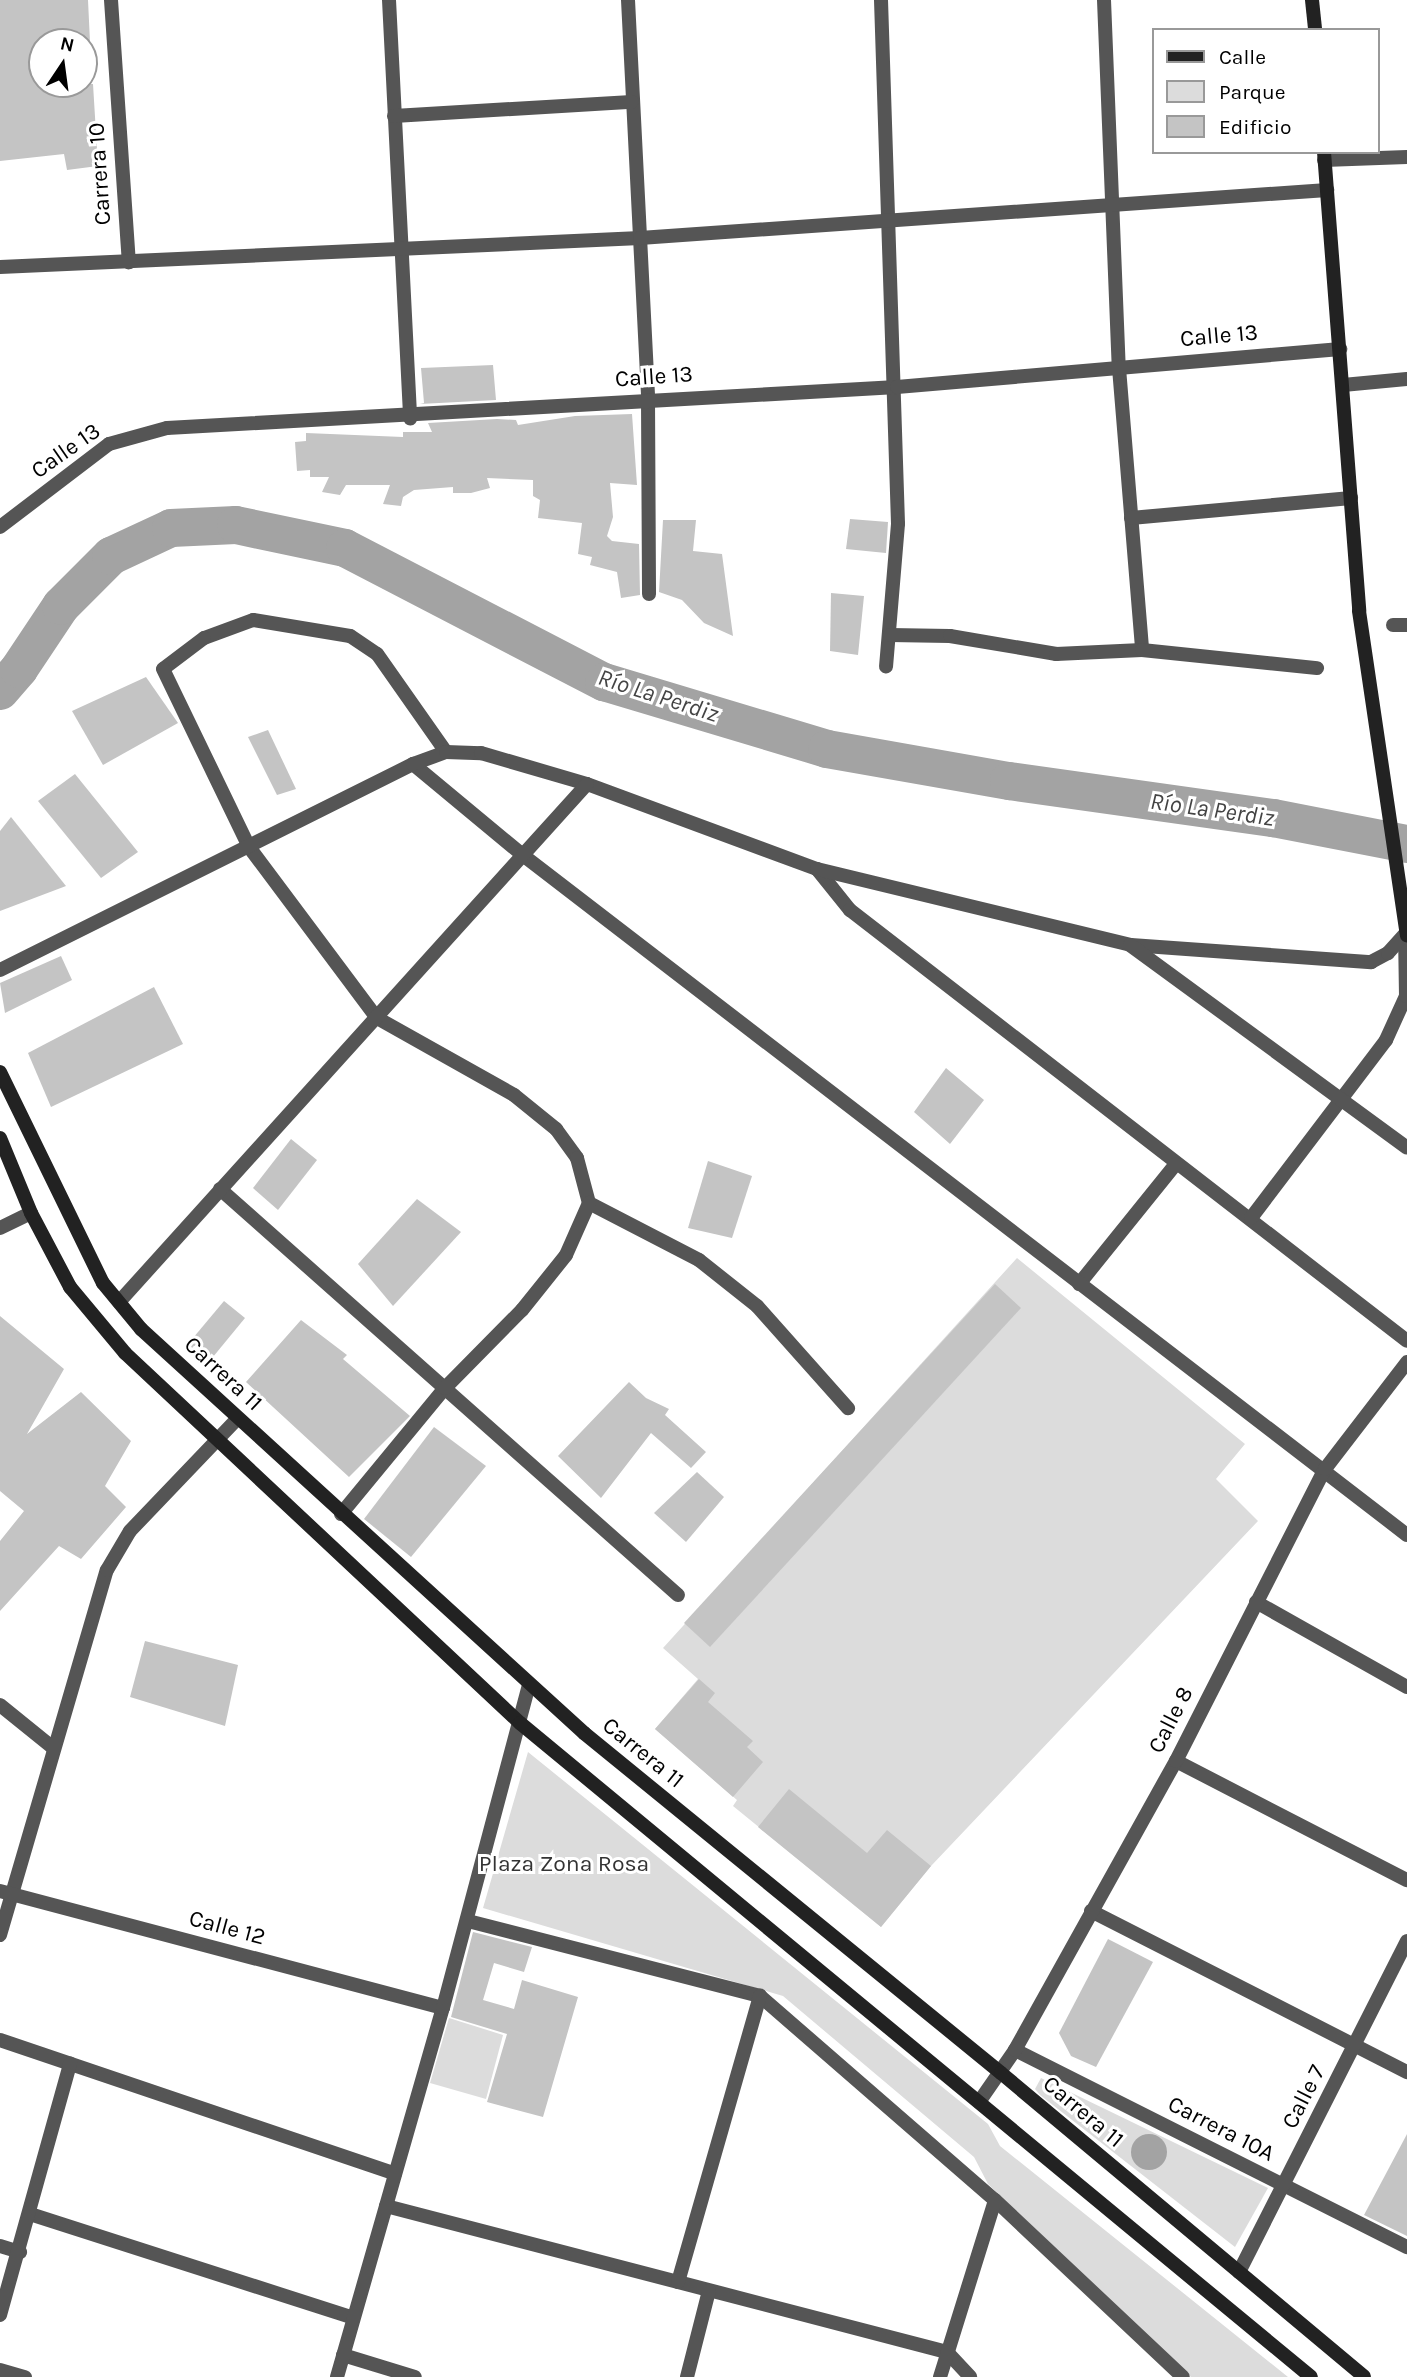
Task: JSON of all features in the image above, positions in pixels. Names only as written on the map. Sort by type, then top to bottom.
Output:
[{"type":"main road","points":[[1312,0],[1315,28]]},
{"type":"main road","points":[[1324,156],[1359,611],[1405,906],[1406,934]]},
{"type":"main road","name":"Carrera 11","points":[[0,1072],[103,1283],[141,1329],[529,1684],[1001,2073],[1364,2377]]},
{"type":"main road","points":[[0,1138],[31,1213],[70,1287],[125,1353],[520,1723],[1311,2377]]},
{"type":"street","name":"Carrera 10","points":[[111,0],[129,261]]},
{"type":"street","points":[[389,0],[410,418]]},
{"type":"street","points":[[628,0],[648,400],[649,594]]},
{"type":"street","points":[[881,0],[888,221],[897,387],[898,524],[886,666]]},
{"type":"street","points":[[1104,0],[1119,368],[1142,650]]},
{"type":"street","points":[[394,116],[632,102]]},
{"type":"street","points":[[1324,156],[1407,157]]},
{"type":"street","points":[[0,267],[640,238],[1327,190]]},
{"type":"street","name":"Calle 13","points":[[0,527],[109,444],[167,428],[410,418],[648,400],[897,387],[1340,349]]},
{"type":"street","points":[[1343,385],[1407,379]]},
{"type":"street","points":[[1131,518],[1351,498]]},
{"type":"street","points":[[341,1514],[445,1388],[522,1310],[566,1255],[589,1203],[577,1158],[556,1129],[514,1095],[377,1018],[249,847],[163,669],[204,638],[253,620],[350,636],[377,654],[446,752]]},
{"type":"street","points":[[890,635],[950,636],[1056,654],[1142,650],[1317,668]]},
{"type":"street","points":[[0,970],[413,764],[446,752],[481,753],[587,784],[817,869],[1130,945],[1371,961],[1388,953],[1406,934]]},
{"type":"street","points":[[413,764],[524,856],[1079,1284],[1325,1469],[1407,1535]]},
{"type":"street","points":[[119,1302],[587,784]]},
{"type":"street","points":[[817,869],[850,910],[1407,1341]]},
{"type":"street","points":[[1251,1218],[1386,1040],[1406,996],[1406,934]]},
{"type":"street","points":[[1130,945],[1407,1148]]},
{"type":"street","points":[[1079,1284],[1176,1164]]},
{"type":"street","points":[[220,1189],[678,1595]]},
{"type":"street","points":[[589,1203],[709,1268],[757,1307],[848,1408]]},
{"type":"street","points":[[0,1228],[31,1213]]},
{"type":"street","name":"Calle 8","points":[[979,2102],[1015,2050],[1176,1761],[1325,1469],[1407,1362]]},
{"type":"street","points":[[0,1935],[6,1893],[107,1570],[130,1531],[237,1418]]},
{"type":"street","points":[[1256,1602],[1407,1687]]},
{"type":"street","points":[[337,2377],[468,1921],[529,1684]]},
{"type":"street","points":[[0,1705],[52,1747]]},
{"type":"street","points":[[1176,1761],[1407,1880]]},
{"type":"street","name":"Calle 12","points":[[6,1893],[443,2008]]},
{"type":"street","points":[[1091,1911],[1407,2072]]},
{"type":"street","points":[[468,1921],[760,1996],[995,2200],[1183,2377]]},
{"type":"street","name":"Calle 7","points":[[1238,2272],[1285,2187],[1407,1941]]},
{"type":"street","points":[[678,2282],[760,1996]]},
{"type":"street","points":[[0,2040],[395,2174]]},
{"type":"street","name":"Carrera 10A","points":[[1015,2050],[1407,2247]]},
{"type":"street","points":[[0,2315],[71,2064]]},
{"type":"street","points":[[940,2377],[995,2200]]},
{"type":"street","points":[[386,2206],[947,2352],[970,2377]]},
{"type":"street","points":[[30,2214],[353,2318]]},
{"type":"street","points":[[0,2246],[20,2252]]},
{"type":"street","points":[[687,2377],[709,2291]]},
{"type":"street","points":[[343,2355],[415,2377]]},
{"type":"street","points":[[0,2370],[25,2377]]},
{"type":"green space","points":[[1017,1258],[1245,1444],[1216,1479],[1258,1521],[931,1866],[881,1927],[733,1806],[737,1800],[655,1729],[698,1679],[663,1648]]},
{"type":"green space","name":"Plaza Zona Rosa","points":[[528,1752],[988,2124],[1000,2146],[1288,2377],[1191,2377],[988,2184],[974,2157],[783,1996],[483,1908]]},
{"type":"green space","points":[[449,2018],[503,2035],[486,2099],[430,2083]]},
{"type":"green space","points":[[1041,2078],[1268,2188],[1235,2247],[1040,2095],[1035,2089]]},
{"type":"shaded area","points":[[1149,2134],[1162,2139],[1167,2152],[1162,2165],[1149,2170],[1136,2165],[1131,2152],[1136,2139]]},
{"type":"building","points":[[0,0],[88,0],[89,28],[28,28],[28,98],[94,98],[98,166],[67,170],[64,154],[0,161]]},
{"type":"building","points":[[493,365],[496,400],[420,404],[424,403],[421,368]]},
{"type":"building","points":[[632,414],[637,485],[610,483],[613,517],[607,536],[612,541],[639,544],[640,595],[621,598],[617,572],[590,565],[592,557],[578,554],[582,523],[538,518],[540,500],[533,496],[533,480],[487,478],[490,488],[471,493],[453,493],[453,487],[414,490],[403,497],[401,506],[383,504],[390,485],[346,485],[340,495],[322,492],[329,477],[310,477],[310,470],[297,471],[295,442],[306,441],[306,433],[403,437],[403,432],[432,432],[428,423],[497,419],[516,420],[518,425],[575,416]]},
{"type":"building","points":[[850,519],[888,522],[886,553],[846,549]]},
{"type":"building","points":[[663,520],[696,520],[693,551],[722,554],[733,636],[704,623],[682,600],[659,592]]},
{"type":"building","points":[[831,593],[864,596],[858,655],[830,651]]},
{"type":"building","points":[[146,677],[178,723],[103,765],[72,711]]},
{"type":"building","points":[[268,730],[296,789],[277,795],[248,737]]},
{"type":"building","points":[[75,774],[138,852],[101,878],[38,801]]},
{"type":"building","points":[[11,817],[66,886],[0,911],[0,831]]},
{"type":"building","points":[[61,956],[72,980],[5,1013],[0,983]]},
{"type":"building","points":[[154,987],[183,1044],[51,1107],[28,1053]]},
{"type":"building","points":[[946,1068],[984,1100],[950,1144],[914,1112]]},
{"type":"building","points":[[291,1139],[317,1160],[278,1210],[253,1188]]},
{"type":"building","points":[[708,1161],[752,1176],[732,1238],[688,1228]]},
{"type":"building","points":[[417,1199],[461,1232],[393,1306],[358,1264]]},
{"type":"building","points":[[995,1284],[1021,1308],[710,1647],[684,1623]]},
{"type":"building","points":[[224,1301],[245,1318],[208,1363],[188,1344]]},
{"type":"building","points":[[0,1316],[64,1369],[27,1434],[81,1392],[131,1441],[105,1486],[126,1507],[81,1559],[59,1546],[0,1611],[0,1541],[24,1511],[0,1491]]},
{"type":"building","points":[[301,1320],[347,1355],[343,1359],[410,1416],[349,1477],[246,1382]]},
{"type":"building","points":[[629,1382],[646,1398],[669,1409],[665,1415],[706,1452],[691,1468],[651,1433],[601,1498],[558,1456]]},
{"type":"building","points":[[434,1427],[486,1466],[411,1557],[364,1519]]},
{"type":"building","points":[[697,1472],[724,1497],[686,1542],[654,1513]]},
{"type":"building","points":[[145,1641],[238,1665],[225,1726],[130,1697]]},
{"type":"building","points":[[699,1679],[715,1693],[708,1702],[753,1741],[747,1747],[763,1762],[733,1797],[655,1729]]},
{"type":"building","points":[[789,1789],[867,1853],[887,1830],[931,1866],[881,1927],[758,1827]]},
{"type":"building","points":[[473,1932],[532,1947],[524,1972],[494,1963],[483,2000],[514,2009],[522,1980],[578,1997],[543,2117],[487,2102],[507,2034],[451,2017]]},
{"type":"building","points":[[1108,1939],[1153,1962],[1096,2067],[1071,2056],[1059,2033]]},
{"type":"building","points":[[1407,2134],[1407,2236],[1364,2215]]},
{"type":"waterway","name":"Río La Perdiz","points":[[0,691],[19,669],[61,606],[111,556],[171,528],[236,525],[345,548],[604,682],[827,749],[1009,781],[1273,818],[1407,844]]}]
